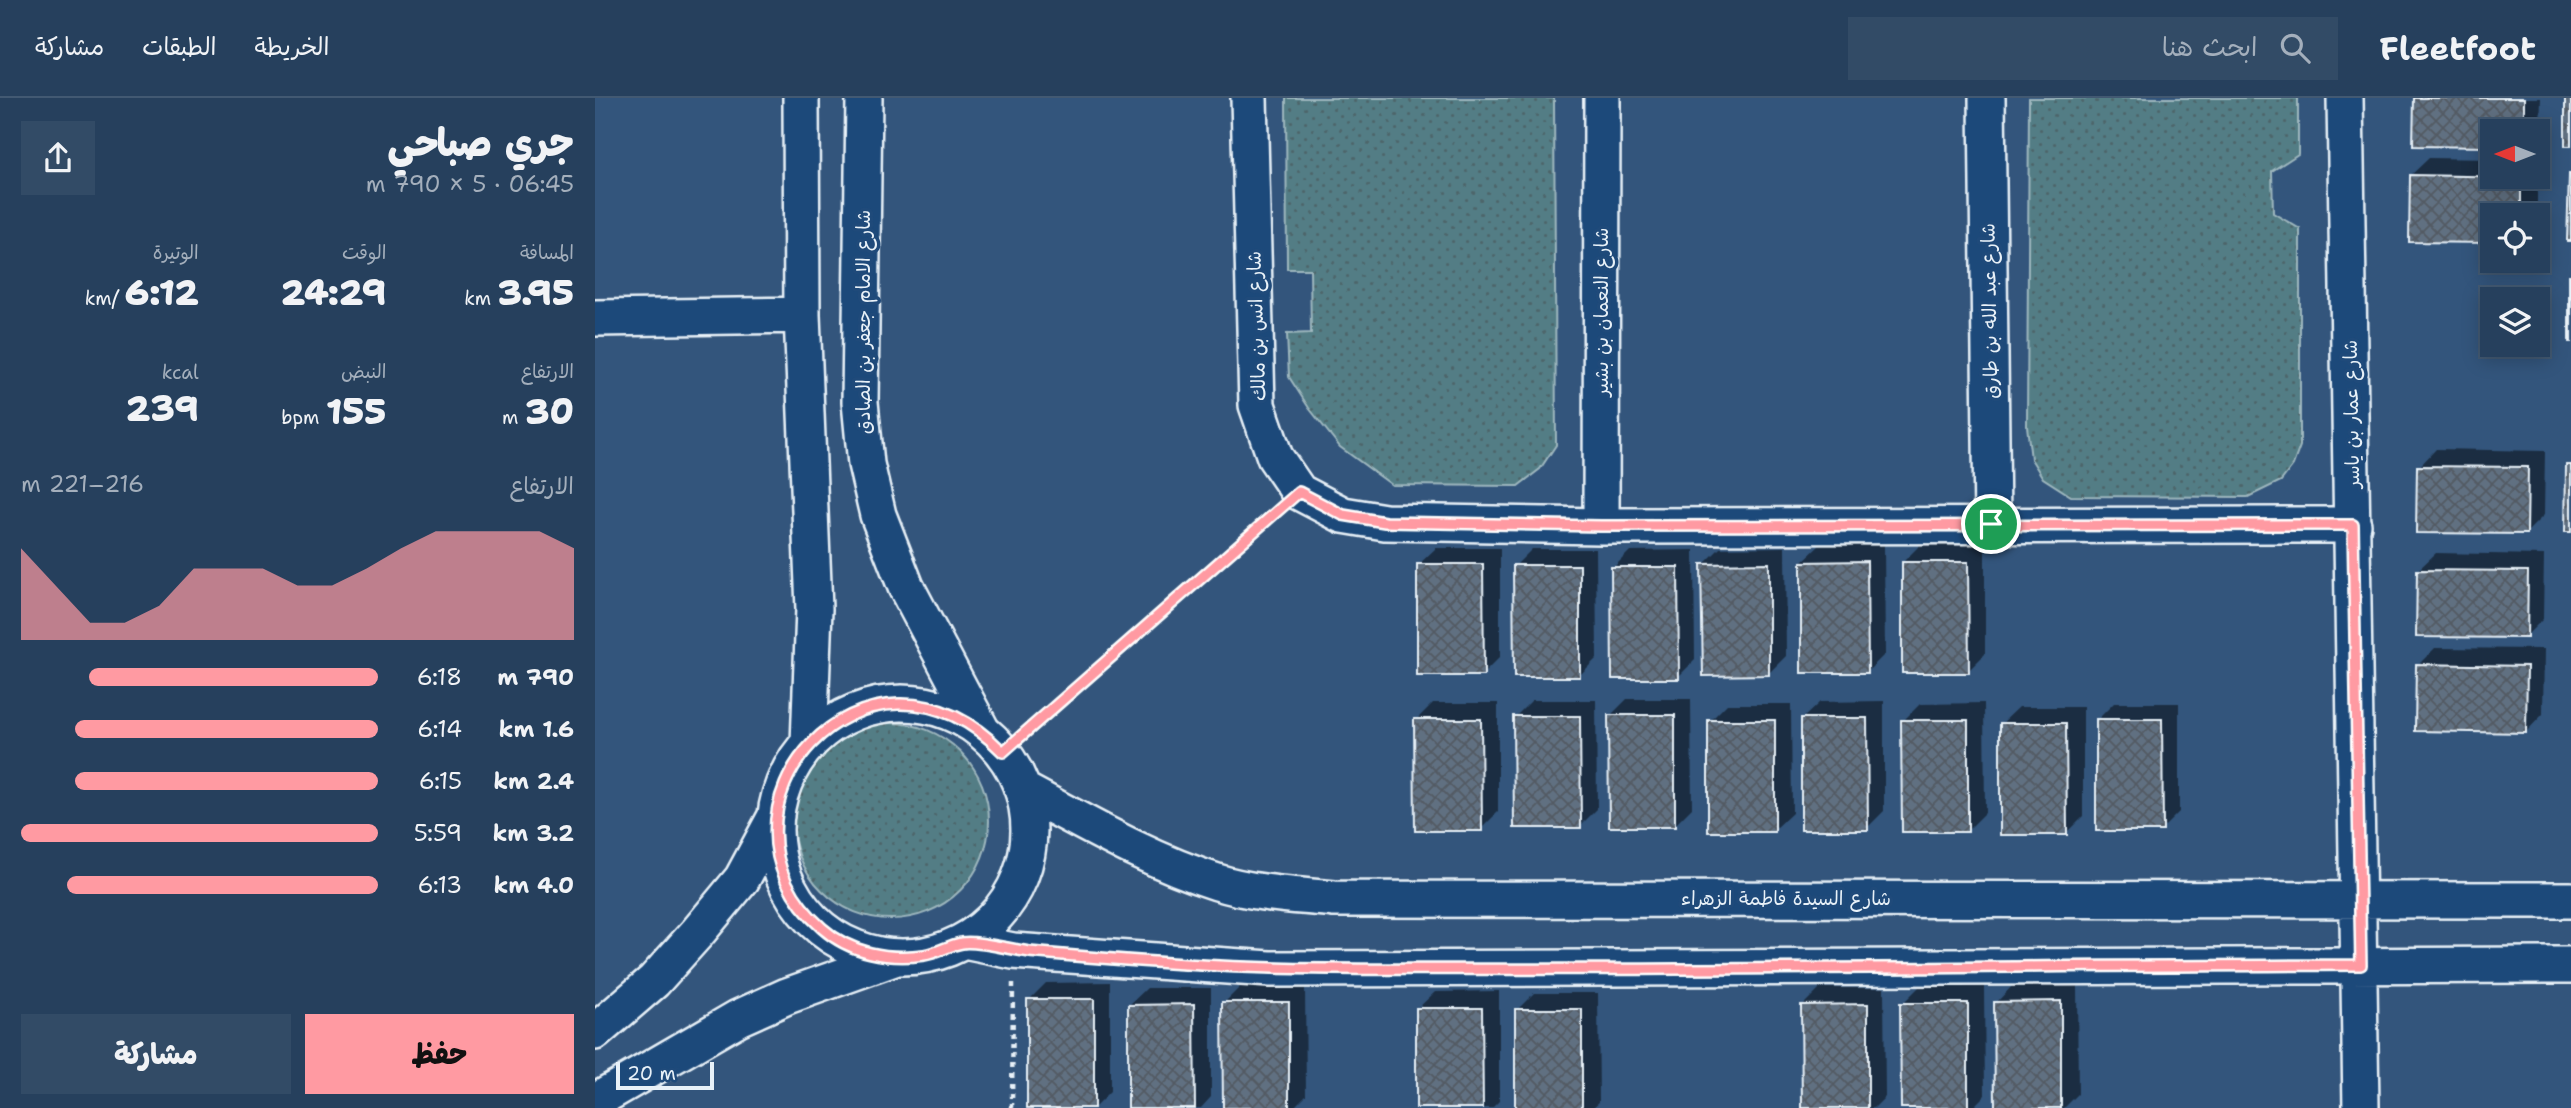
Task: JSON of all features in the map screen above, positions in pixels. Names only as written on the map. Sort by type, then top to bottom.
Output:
[{"type":"street","points":[[801,98],[802,315],[814,609],[809,744]]},
{"type":"street","name":"شارع الامام جعفر بن الصادق","points":[[864,98],[860,402],[866,464],[878,515],[906,587],[1023,790],[1029,819],[1028,848],[1021,876],[1007,902],[988,925],[964,942]]},
{"type":"street","name":"شارع انس بن مالك","points":[[1249,98],[1257,405],[1275,457],[1299,492],[1343,515],[1385,522],[1601,526],[2353,525]]},
{"type":"street","name":"شارع النعمان بن بشير","points":[[1601,526],[1602,98]]},
{"type":"street","name":"شارع عبد الله بن طارق","points":[[1987,98],[1991,524]]},
{"type":"street","name":"شارع عمار بن ياسر","points":[[2345,98],[2360,897],[2361,1108]]},
{"type":"street","points":[[595,318],[802,315]]},
{"type":"street","points":[[595,1032],[654,981],[742,879],[776,816],[787,777],[809,744],[839,720],[874,706],[912,703],[949,712],[993,742]]},
{"type":"street","name":"شارع السيدة فاطمة الزهراء","points":[[1023,790],[1096,829],[1217,882],[1265,893],[1321,897],[2360,897],[2571,900]]},
{"type":"street","points":[[776,816],[777,851],[787,884],[806,913],[832,936],[852,946],[897,957]]},
{"type":"street","points":[[595,1101],[738,1018],[787,996],[897,957],[931,954],[964,942],[1013,951],[1283,969],[2571,965]]},
{"type":"path","points":[[993,742],[1299,492]]},
{"type":"path","points":[[1012,1108],[1013,951]]},
{"type":"green space","points":[[1286,98],[1554,98],[1556,445],[1540,469],[1518,486],[1392,485],[1340,447],[1289,377],[1287,334],[1311,333],[1310,269],[1287,269]]},
{"type":"green space","points":[[2029,98],[2298,98],[2298,154],[2272,171],[2273,213],[2300,229],[2300,446],[2293,465],[2281,481],[2248,497],[2071,496],[2043,478],[2031,459],[2027,426]]},
{"type":"green space","points":[[891,723],[928,731],[960,752],[981,784],[989,821],[981,858],[960,890],[928,911],[891,919],[854,911],[822,890],[801,858],[793,821],[801,784],[822,752],[854,731]]},
{"type":"building","points":[[2414,98],[2524,98],[2524,119],[2480,119],[2480,147],[2413,146]]},
{"type":"building","points":[[2565,98],[2571,98],[2571,146],[2565,146]]},
{"type":"building","points":[[2569,174],[2571,241],[2567,241]]},
{"type":"building","points":[[2410,175],[2480,176],[2480,189],[2521,189],[2521,203],[2480,203],[2480,243],[2409,242]]},
{"type":"building","points":[[2571,275],[2571,342],[2569,342]]},
{"type":"building","points":[[2566,465],[2571,465],[2571,532],[2565,532]]},
{"type":"building","points":[[2417,466],[2528,467],[2527,534],[2416,533]]},
{"type":"building","points":[[1867,561],[1868,673],[1801,673],[1801,562]]},
{"type":"building","points":[[1902,562],[1968,562],[1969,673],[1902,673]]},
{"type":"building","points":[[1769,563],[1769,675],[1703,676],[1701,564]]},
{"type":"building","points":[[1417,564],[1483,564],[1484,676],[1417,676]]},
{"type":"building","points":[[1513,565],[1580,565],[1580,677],[1514,677]]},
{"type":"building","points":[[1611,567],[1678,567],[1679,679],[1612,679]]},
{"type":"building","points":[[2417,570],[2528,571],[2527,638],[2416,637]]},
{"type":"building","points":[[2416,664],[2527,666],[2526,733],[2415,731]]},
{"type":"building","points":[[1608,715],[1675,715],[1675,827],[1609,827]]},
{"type":"building","points":[[1513,716],[1580,716],[1581,828],[1514,828]]},
{"type":"building","points":[[1801,718],[1867,718],[1868,830],[1801,830]]},
{"type":"building","points":[[1414,719],[1481,719],[1482,831],[1415,831]]},
{"type":"building","points":[[2096,719],[2162,719],[2163,831],[2096,831]]},
{"type":"building","points":[[1708,720],[1775,720],[1775,832],[1708,832]]},
{"type":"building","points":[[1901,720],[1968,720],[1968,832],[1902,832]]},
{"type":"building","points":[[2000,723],[2066,723],[2067,835],[2000,835]]},
{"type":"building","points":[[1027,999],[1094,999],[1094,1108],[1027,1108]]},
{"type":"building","points":[[2061,1001],[2061,1108],[1995,1108],[1994,1002]]},
{"type":"building","points":[[1222,1002],[1289,1002],[1289,1108],[1223,1108]]},
{"type":"building","points":[[1900,1003],[1968,1003],[1968,1108],[1901,1108]]},
{"type":"building","points":[[1194,1004],[1195,1108],[1128,1108],[1128,1005]]},
{"type":"building","points":[[1868,1004],[1868,1108],[1802,1108],[1801,1005]]},
{"type":"building","points":[[1416,1008],[1482,1008],[1483,1108],[1416,1108]]},
{"type":"building","points":[[1515,1009],[1582,1009],[1582,1108],[1515,1108]]},
{"type":"route","points":[[1299,492],[1343,515],[1385,522],[1601,526],[1991,524],[2353,525],[2361,965],[1270,969],[1013,951],[964,942],[931,954],[897,957],[863,951],[832,936],[806,913],[787,884],[777,851],[776,816],[787,777],[809,744],[839,720],[874,706],[912,703],[949,712],[982,731],[1003,752],[1299,492]]}]
